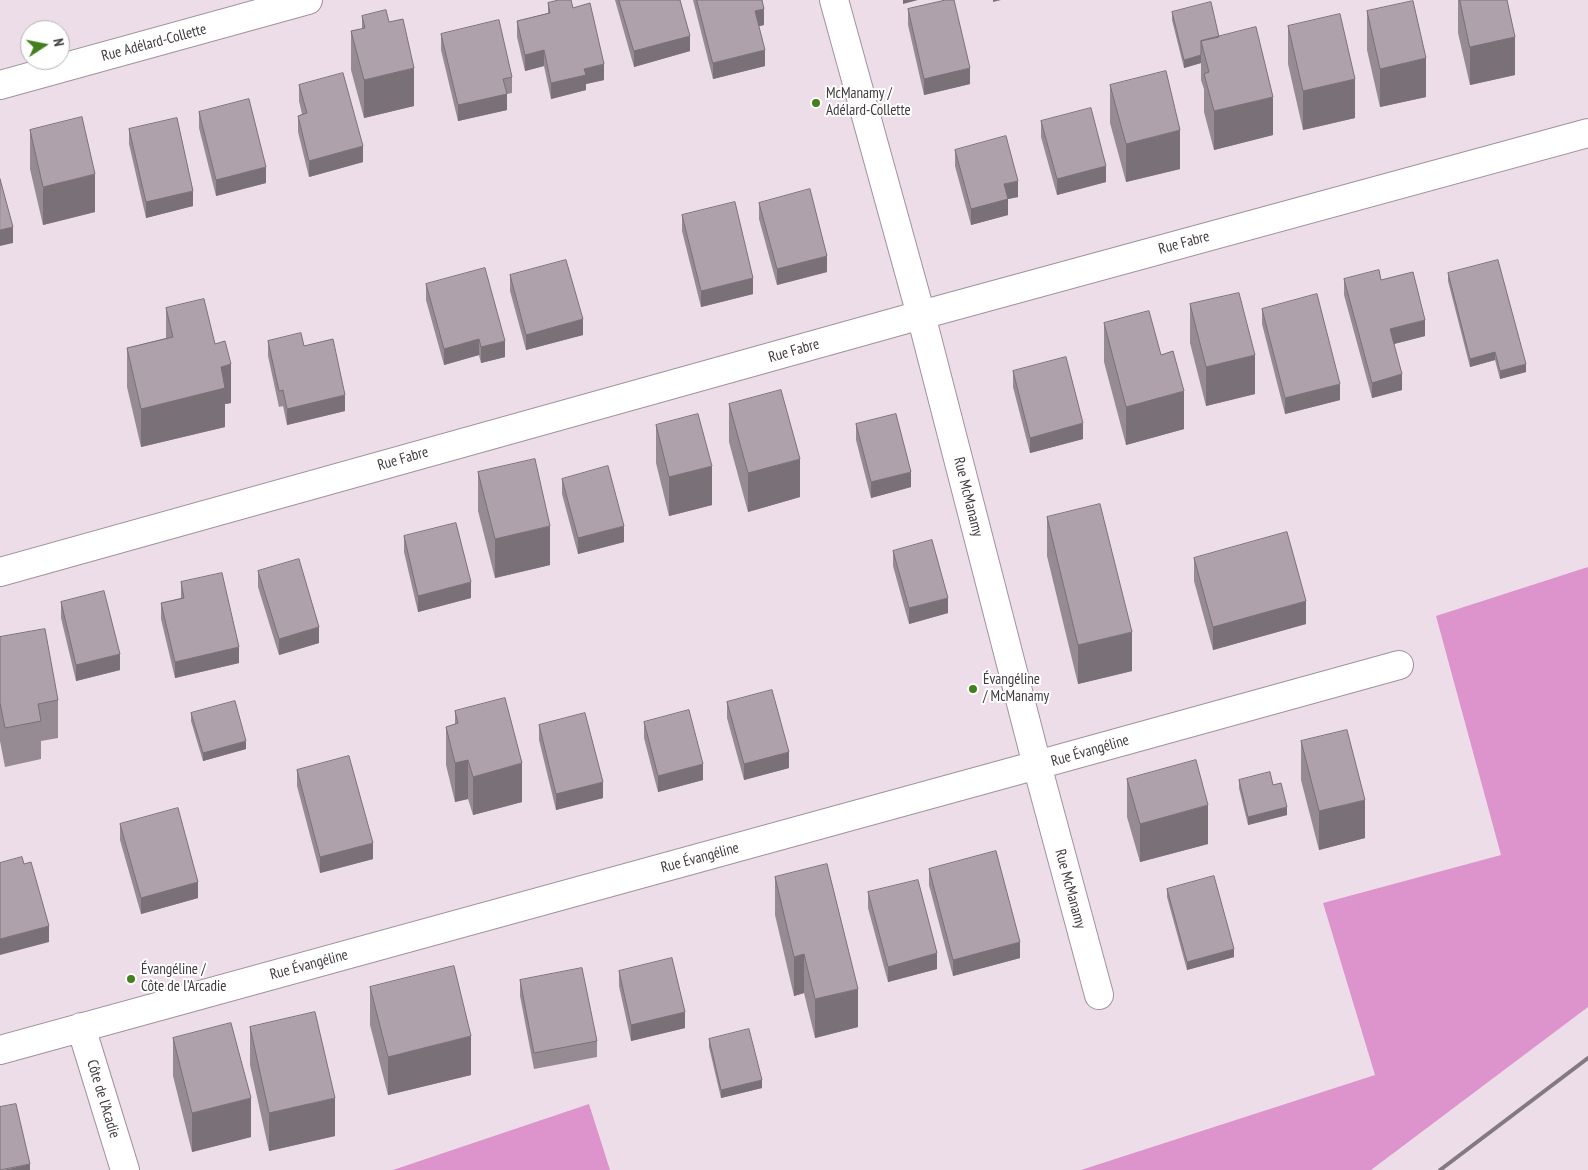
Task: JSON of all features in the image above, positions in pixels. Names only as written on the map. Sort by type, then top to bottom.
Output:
[{"type":"street","name":"Rue Adélard-Collette","points":[[0,85],[308,0]]},
{"type":"street","name":"Rue McManamy","points":[[834,0],[921,315],[1098,995]]},
{"type":"street","name":"Rue Fabre","points":[[0,572],[921,315],[1588,133]]},
{"type":"street","name":"Rue Évangéline","points":[[0,1050],[1399,665]]},
{"type":"street","name":"Côte de l'Acadie","points":[[81,1027],[125,1170]]},
{"type":"shaded area","points":[[1588,567],[1588,1007],[1371,1170],[1081,1170],[1375,1075],[1323,903],[1501,855],[1436,616]]},
{"type":"shaded area","points":[[589,1104],[610,1170],[393,1170]]},
{"type":"building","points":[[559,0],[571,0],[573,8],[590,3],[604,64],[584,69],[586,75],[551,83],[544,50],[525,55],[517,21],[550,13],[548,3]]},
{"type":"building","points":[[619,0],[680,0],[690,36],[634,51]]},
{"type":"building","points":[[697,0],[762,0],[764,9],[755,11],[765,50],[713,63]]},
{"type":"building","points":[[946,0],[954,0],[970,68],[924,79],[908,9]]},
{"type":"building","points":[[1460,0],[1507,0],[1515,37],[1470,47]]},
{"type":"building","points":[[1413,1],[1426,58],[1380,69],[1367,11]]},
{"type":"building","points":[[1211,2],[1219,37],[1201,41],[1201,55],[1184,60],[1172,12]]},
{"type":"building","points":[[386,10],[389,22],[403,19],[414,68],[364,80],[351,31],[365,28],[362,16]]},
{"type":"building","points":[[1340,14],[1355,79],[1303,91],[1288,26]]},
{"type":"building","points":[[499,20],[512,77],[503,79],[507,94],[458,105],[441,34]]},
{"type":"building","points":[[1256,27],[1273,97],[1214,111],[1204,74],[1209,72],[1201,41]]},
{"type":"building","points":[[1166,71],[1180,130],[1126,144],[1110,85]]},
{"type":"building","points":[[343,73],[363,146],[309,161],[298,116],[307,113],[299,85]]},
{"type":"building","points":[[249,99],[266,167],[216,180],[199,112]]},
{"type":"building","points":[[1091,108],[1106,166],[1057,179],[1041,121]]},
{"type":"building","points":[[82,117],[95,174],[43,187],[30,130]]},
{"type":"building","points":[[177,118],[193,191],[146,202],[129,129]]},
{"type":"building","points":[[1006,136],[1018,181],[1004,184],[1008,199],[971,209],[955,150]]},
{"type":"building","points":[[0,179],[13,227],[0,230]]},
{"type":"building","points":[[810,189],[827,256],[777,269],[759,203]]},
{"type":"building","points":[[735,202],[753,278],[701,291],[682,215]]},
{"type":"building","points":[[566,260],[583,319],[526,335],[510,275]]},
{"type":"building","points":[[1498,260],[1526,364],[1500,371],[1495,352],[1470,359],[1448,273]]},
{"type":"building","points":[[485,268],[505,341],[481,347],[479,339],[444,349],[426,284]]},
{"type":"building","points":[[1379,270],[1381,280],[1413,272],[1425,320],[1390,329],[1402,374],[1372,383],[1344,279]]},
{"type":"building","points":[[1239,293],[1255,355],[1206,367],[1190,304]]},
{"type":"building","points":[[1317,294],[1340,384],[1285,398],[1262,309]]},
{"type":"building","points":[[204,299],[215,344],[225,341],[231,364],[221,367],[225,388],[141,409],[127,348],[173,337],[166,308]]},
{"type":"building","points":[[1149,311],[1161,355],[1173,351],[1184,391],[1126,407],[1104,323]]},
{"type":"building","points":[[301,333],[304,346],[333,339],[345,395],[287,409],[283,390],[279,391],[268,341]]},
{"type":"building","points":[[1066,357],[1083,423],[1030,438],[1013,371]]},
{"type":"building","points":[[781,390],[800,459],[748,473],[729,404]]},
{"type":"building","points":[[698,414],[712,466],[669,477],[656,425]]},
{"type":"building","points":[[896,414],[911,472],[871,482],[856,424]]},
{"type":"building","points":[[535,459],[550,526],[495,539],[478,472]]},
{"type":"building","points":[[608,466],[624,526],[578,538],[562,479]]},
{"type":"building","points":[[1100,504],[1132,632],[1078,645],[1047,517]]},
{"type":"building","points":[[456,523],[471,582],[418,596],[404,536]]},
{"type":"building","points":[[1287,532],[1306,601],[1213,627],[1194,558]]},
{"type":"building","points":[[932,540],[948,598],[909,608],[893,551]]},
{"type":"building","points":[[299,559],[319,627],[279,639],[258,571]]},
{"type":"building","points":[[222,573],[239,647],[175,662],[161,603],[184,598],[181,582]]},
{"type":"building","points":[[104,591],[120,654],[76,665],[61,602]]},
{"type":"building","points":[[45,629],[58,700],[38,704],[41,721],[5,728],[0,703],[0,637]]},
{"type":"building","points":[[772,690],[789,752],[744,764],[727,702]]},
{"type":"building","points":[[505,698],[522,763],[473,777],[468,760],[455,763],[446,727],[458,723],[455,711]]},
{"type":"building","points":[[235,701],[246,741],[203,753],[191,713]]},
{"type":"building","points":[[689,710],[703,764],[658,776],[644,722]]},
{"type":"building","points":[[585,713],[603,782],[556,794],[539,725]]},
{"type":"building","points":[[1347,730],[1365,800],[1319,811],[1301,741]]},
{"type":"building","points":[[349,756],[373,843],[320,857],[297,770]]},
{"type":"building","points":[[1196,760],[1208,805],[1140,824],[1127,779]]},
{"type":"building","points":[[1270,772],[1273,785],[1281,783],[1287,807],[1248,817],[1239,780]]},
{"type":"building","points":[[178,808],[198,882],[141,898],[120,824]]},
{"type":"building","points":[[996,851],[1020,942],[953,960],[929,869]]},
{"type":"building","points":[[22,857],[24,864],[31,862],[49,926],[0,939],[0,863]]},
{"type":"building","points":[[827,864],[858,989],[815,999],[804,954],[794,957],[775,877]]},
{"type":"building","points":[[1214,876],[1234,949],[1187,962],[1167,889]]},
{"type":"building","points":[[918,880],[937,953],[888,967],[868,892]]},
{"type":"building","points":[[672,958],[685,1012],[631,1025],[619,971]]},
{"type":"building","points":[[454,966],[471,1036],[388,1057],[370,987]]},
{"type":"building","points":[[582,968],[597,1041],[534,1053],[520,980]]},
{"type":"building","points":[[315,1012],[335,1098],[269,1113],[250,1027]]},
{"type":"building","points":[[231,1023],[251,1098],[192,1113],[173,1038]]},
{"type":"building","points":[[749,1029],[762,1080],[721,1090],[709,1039]]},
{"type":"building","points":[[16,1104],[30,1164],[0,1170],[0,1107]]},
{"type":"railway","points":[[1440,1170],[1588,1058]]},
{"type":"place","name":"McManamy / Adélard-Collette","points":[[816,103]]},
{"type":"place","name":"Évangéline / McManamy","points":[[973,689]]},
{"type":"place","name":"Évangéline / Côte de l'Arcadie","points":[[131,979]]}]
